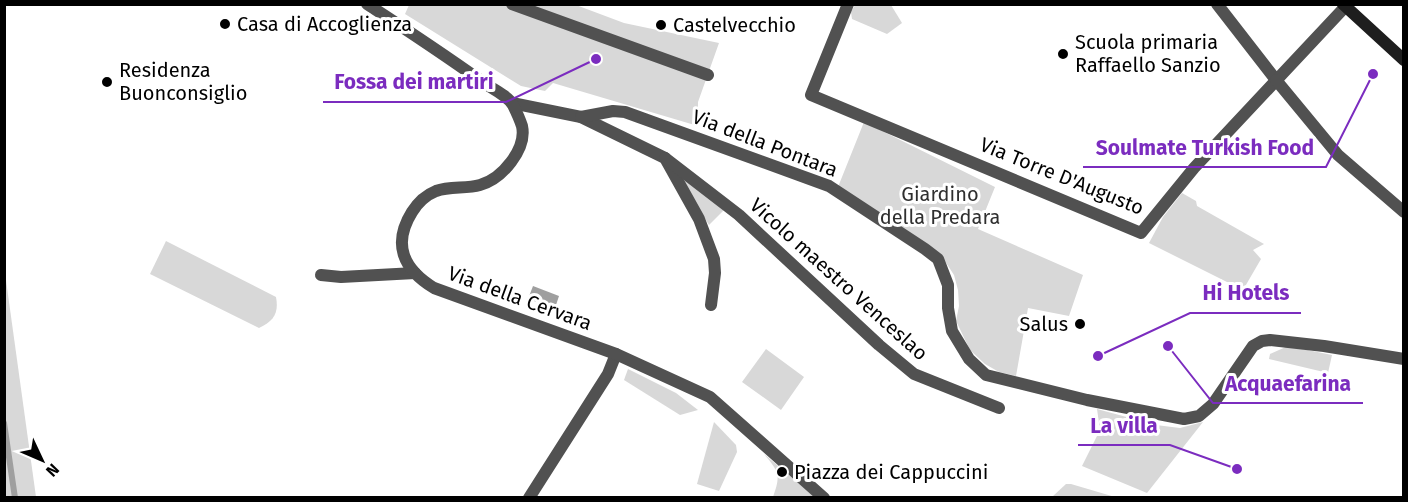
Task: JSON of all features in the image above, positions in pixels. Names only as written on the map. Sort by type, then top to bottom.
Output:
[{"type":"main road","points":[[1344,6],[1404,60]]},
{"type":"street","points":[[367,4],[450,58],[512,103],[581,117]]},
{"type":"street","points":[[512,4],[708,75]]},
{"type":"street","name":"Via Torre D'Augusto","points":[[848,4],[811,95],[1141,233],[1194,168],[1344,6]]},
{"type":"street","points":[[1217,4],[1338,155],[1404,212]]},
{"type":"street","name":"Via della Cervara","points":[[512,103],[522,127],[521,139],[510,164],[500,174],[480,185],[434,192],[415,208],[406,222],[401,237],[402,251],[415,273],[434,288],[616,354],[710,397],[824,498]]},
{"type":"street","name":"Via della Pontara","points":[[581,117],[613,111],[625,112],[829,186],[938,259],[948,285],[948,308],[952,331],[969,359],[986,375],[1087,400],[1184,419],[1199,416],[1214,404],[1253,346],[1262,341],[1324,346],[1404,359]]},
{"type":"street","name":"Vicolo maestro Venceslao","points":[[581,117],[665,158],[739,215],[879,345],[914,374],[999,408]]},
{"type":"street","points":[[665,158],[699,219],[714,259],[715,273],[711,305]]},
{"type":"street","points":[[321,275],[341,277],[415,273]]},
{"type":"street","points":[[529,498],[608,374],[616,354]]},
{"type":"green space","points":[[409,5],[576,5],[624,23],[719,43],[698,102],[698,126],[553,83],[545,91],[521,86],[405,14]]},
{"type":"green space","points":[[855,5],[891,5],[902,23],[887,34],[852,19],[851,12]]},
{"type":"green space","name":"Giardino della Predara","points":[[864,122],[995,187],[978,229],[1083,275],[1069,316],[1028,308],[1016,376],[999,372],[985,364],[970,350],[956,321],[959,306],[954,275],[941,255],[838,187]]},
{"type":"green space","points":[[686,180],[725,209],[709,225],[683,183]]},
{"type":"green space","points":[[1182,193],[1196,201],[1197,206],[1264,244],[1253,250],[1261,259],[1243,290],[1149,243],[1163,217]]},
{"type":"green space","points":[[166,241],[276,297],[277,308],[274,316],[259,328],[150,274]]},
{"type":"green space","points":[[5,273],[36,497],[5,497]]},
{"type":"green space","points":[[1288,346],[1332,355],[1328,373],[1269,359],[1270,354]]},
{"type":"green space","points":[[766,349],[804,377],[781,410],[742,382]]},
{"type":"green space","points":[[628,369],[676,393],[698,410],[680,415],[624,380]]},
{"type":"green space","points":[[1097,409],[1156,425],[1180,428],[1203,422],[1147,493],[1082,466],[1100,430]]},
{"type":"green space","points":[[714,422],[736,445],[737,452],[719,491],[697,484]]},
{"type":"green space","name":"Piazza dei Cappuccini","points":[[764,454],[815,497],[773,497],[778,478],[776,470]]},
{"type":"green space","points":[[1066,484],[1071,484],[1115,497],[1052,497]]},
{"type":"shaded area","points":[[533,286],[559,296],[555,308],[528,299]]},
{"type":"waterway","points":[[4,423],[15,498]]},
{"type":"place","name":"Casa di Accoglienza","points":[[225,24]]},
{"type":"place","name":"Castelvecchio","points":[[661,25]]},
{"type":"place","name":"Scuola primaria Raffaello Sanzio","points":[[1063,54]]},
{"type":"place","name":"Fossa dei martiri","points":[[596,59]]},
{"type":"place","name":"Soulmate Turkish Food","points":[[1373,74]]},
{"type":"place","name":"Residenza Buonconsiglio","points":[[107,82]]},
{"type":"place","name":"Salus","points":[[1080,324]]},
{"type":"place","name":"Acquaefarina","points":[[1168,346]]},
{"type":"place","name":"Hi Hotels","points":[[1098,356]]},
{"type":"place","name":"La villa","points":[[1237,469]]},
{"type":"place","name":"Piazza dei Cappuccini","points":[[782,472]]}]
